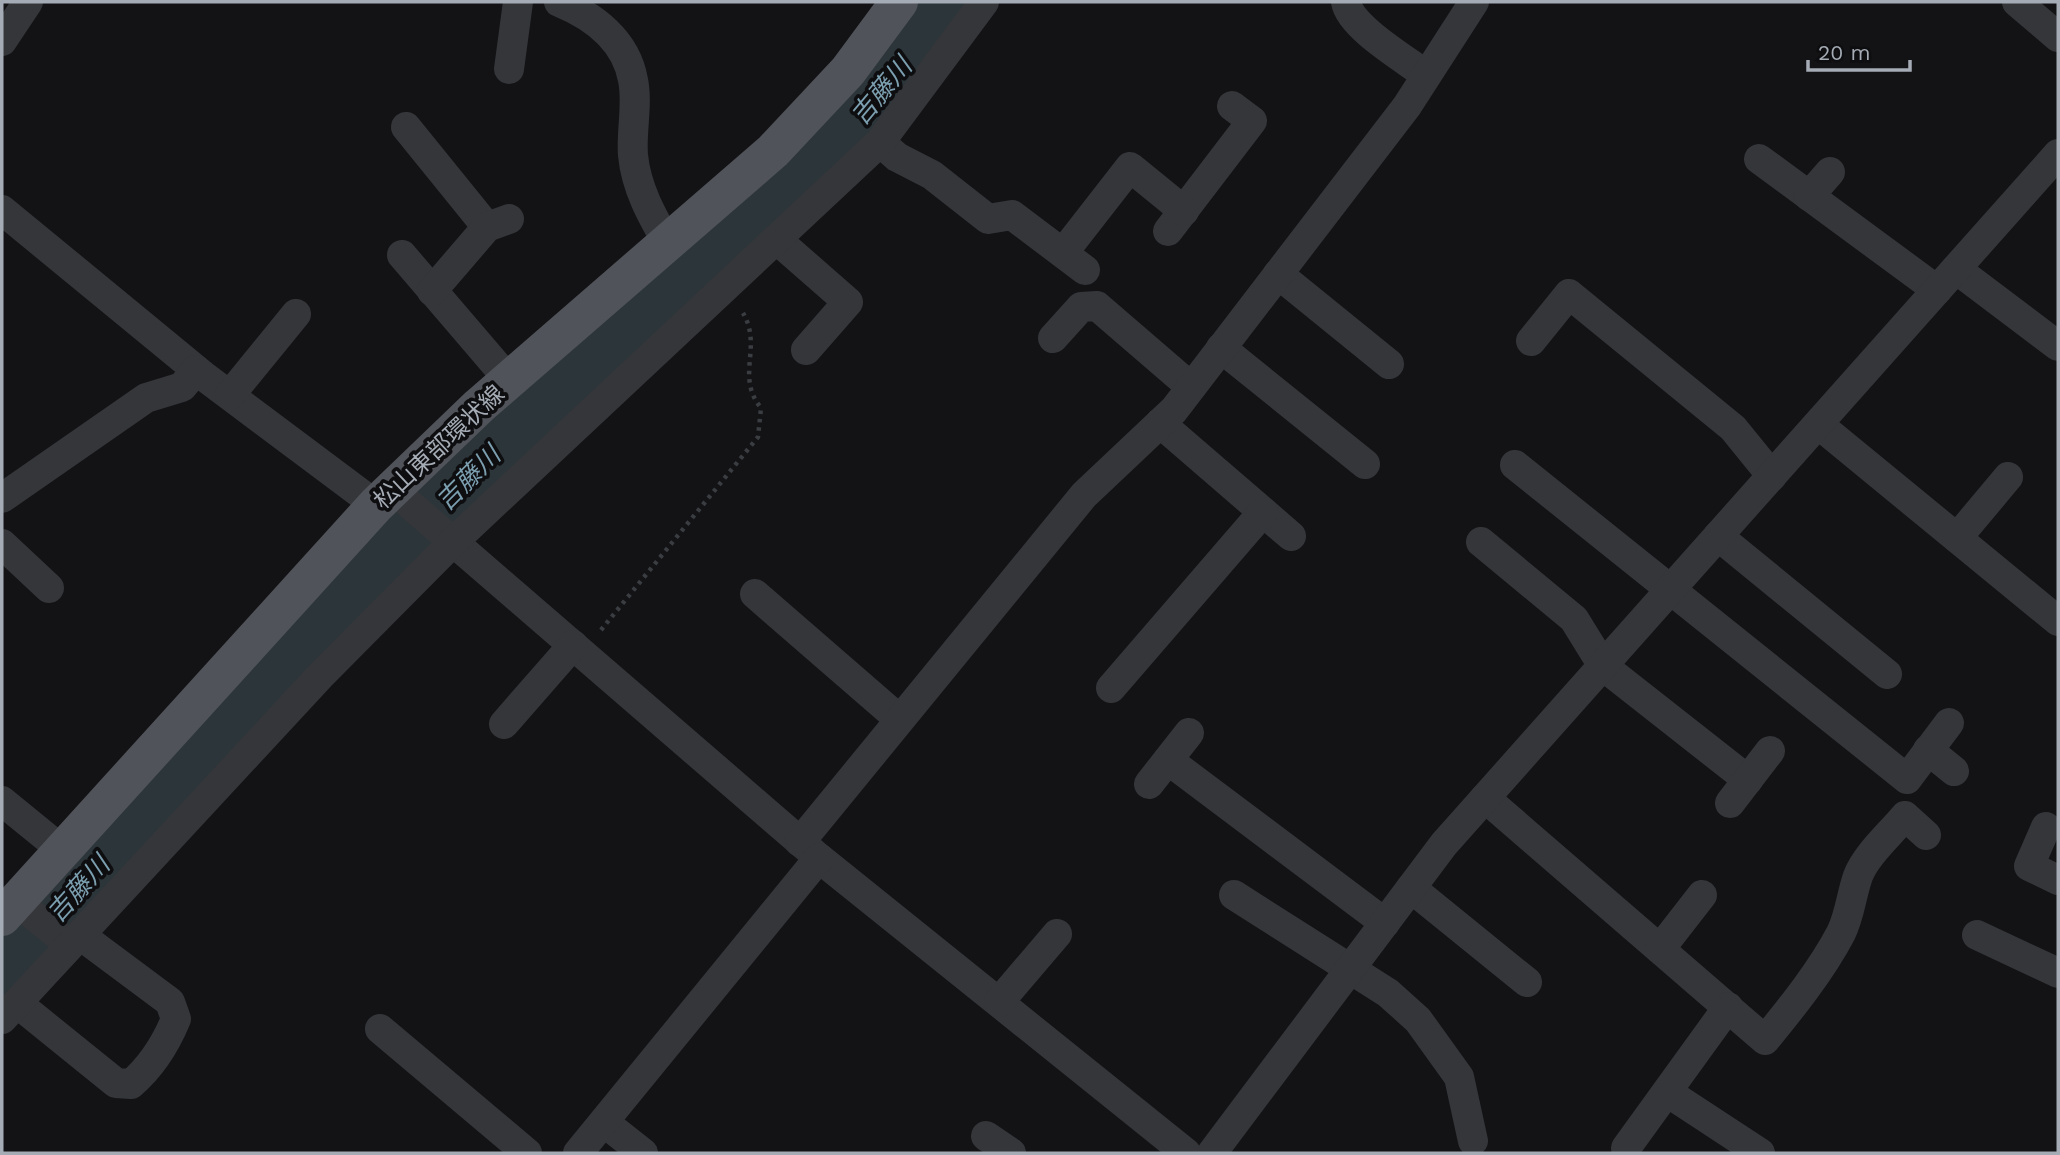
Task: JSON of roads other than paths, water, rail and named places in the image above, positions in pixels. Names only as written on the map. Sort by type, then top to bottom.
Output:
[{"type":"main road","name":"松山東部環状線","points":[[14,909],[62,850],[390,498],[509,380],[773,151],[848,71],[899,2]]},
{"type":"street","points":[[509,69],[518,2]]},
{"type":"street","points":[[559,2],[580,11],[605,29],[621,49],[633,80],[633,155],[637,178],[645,202],[668,244]]},
{"type":"street","points":[[14,909],[71,940],[170,1002],[176,1019],[170,1035],[144,1073],[131,1084],[116,1083],[10,1011],[71,940],[320,676],[447,536],[725,287],[880,142],[984,2]]},
{"type":"street","points":[[1346,2],[1350,15],[1361,26],[1426,75]]},
{"type":"street","points":[[578,1153],[605,1123],[809,850],[899,719],[1084,495],[1160,423],[1191,387],[1407,106],[1474,2]]},
{"type":"street","points":[[2017,2],[2058,37]]},
{"type":"street","points":[[2,41],[18,6]]},
{"type":"street","points":[[880,142],[897,157],[932,175],[988,219],[1012,215],[1074,261],[1130,167],[1176,221],[1252,121],[1232,106]]},
{"type":"street","points":[[406,127],[498,223],[432,291]]},
{"type":"street","points":[[1212,1153],[1411,888],[1485,798],[2057,157]]},
{"type":"street","points":[[1759,159],[1809,196],[2058,346]]},
{"type":"street","points":[[1809,196],[1830,172]]},
{"type":"street","points":[[2,210],[230,395],[447,536],[809,850],[1186,1153]]},
{"type":"street","points":[[776,239],[848,302],[806,350]]},
{"type":"street","points":[[402,255],[509,380]]},
{"type":"street","points":[[1278,274],[1389,364]]},
{"type":"street","points":[[1531,341],[1569,294],[1733,428],[1772,476]]},
{"type":"street","points":[[1053,338],[1081,307],[1097,306],[1191,387]]},
{"type":"street","points":[[230,395],[296,314]]},
{"type":"street","points":[[1221,348],[1364,464]]},
{"type":"street","points":[[8,485],[146,398],[182,387],[197,370]]},
{"type":"street","points":[[1160,423],[1291,536]]},
{"type":"street","points":[[1818,424],[2058,621]]},
{"type":"street","points":[[1515,464],[1907,779],[1949,723]]},
{"type":"street","points":[[1957,538],[2008,477]]},
{"type":"street","points":[[1111,688],[1263,512]]},
{"type":"street","points":[[1717,536],[1886,674]]},
{"type":"street","points":[[1480,542],[1574,619],[1603,666],[1739,791],[1770,751]]},
{"type":"street","points":[[2,544],[49,588]]},
{"type":"street","points":[[755,594],[899,719]]},
{"type":"street","points":[[504,724],[578,649]]},
{"type":"street","points":[[1149,784],[1189,733]]},
{"type":"street","points":[[1928,750],[1954,771]]},
{"type":"street","points":[[1168,760],[1385,923]]},
{"type":"street","points":[[1485,798],[1765,1040],[1793,1006],[1839,937],[1850,915],[1859,875],[1874,854],[1905,817],[1926,835]]},
{"type":"street","points":[[2,801],[62,850]]},
{"type":"street","points":[[2046,827],[2029,866],[2058,880]]},
{"type":"street","points":[[1411,888],[1527,982]]},
{"type":"street","points":[[1234,895],[1350,969],[1398,1002],[1418,1020],[1459,1077],[1473,1141]]},
{"type":"street","points":[[1660,949],[1702,895]]},
{"type":"street","points":[[999,1002],[1057,934]]},
{"type":"street","points":[[1977,935],[2058,973]]},
{"type":"street","points":[[1626,1148],[1728,1007]]},
{"type":"street","points":[[380,1029],[527,1153]]},
{"type":"street","points":[[1667,1092],[1760,1153]]},
{"type":"street","points":[[605,1123],[643,1153]]},
{"type":"street","points":[[986,1136],[1011,1153]]},
{"type":"waterway","name":"吉藤川","points":[[2,973],[201,755],[486,457],[871,110],[950,2]]}]
